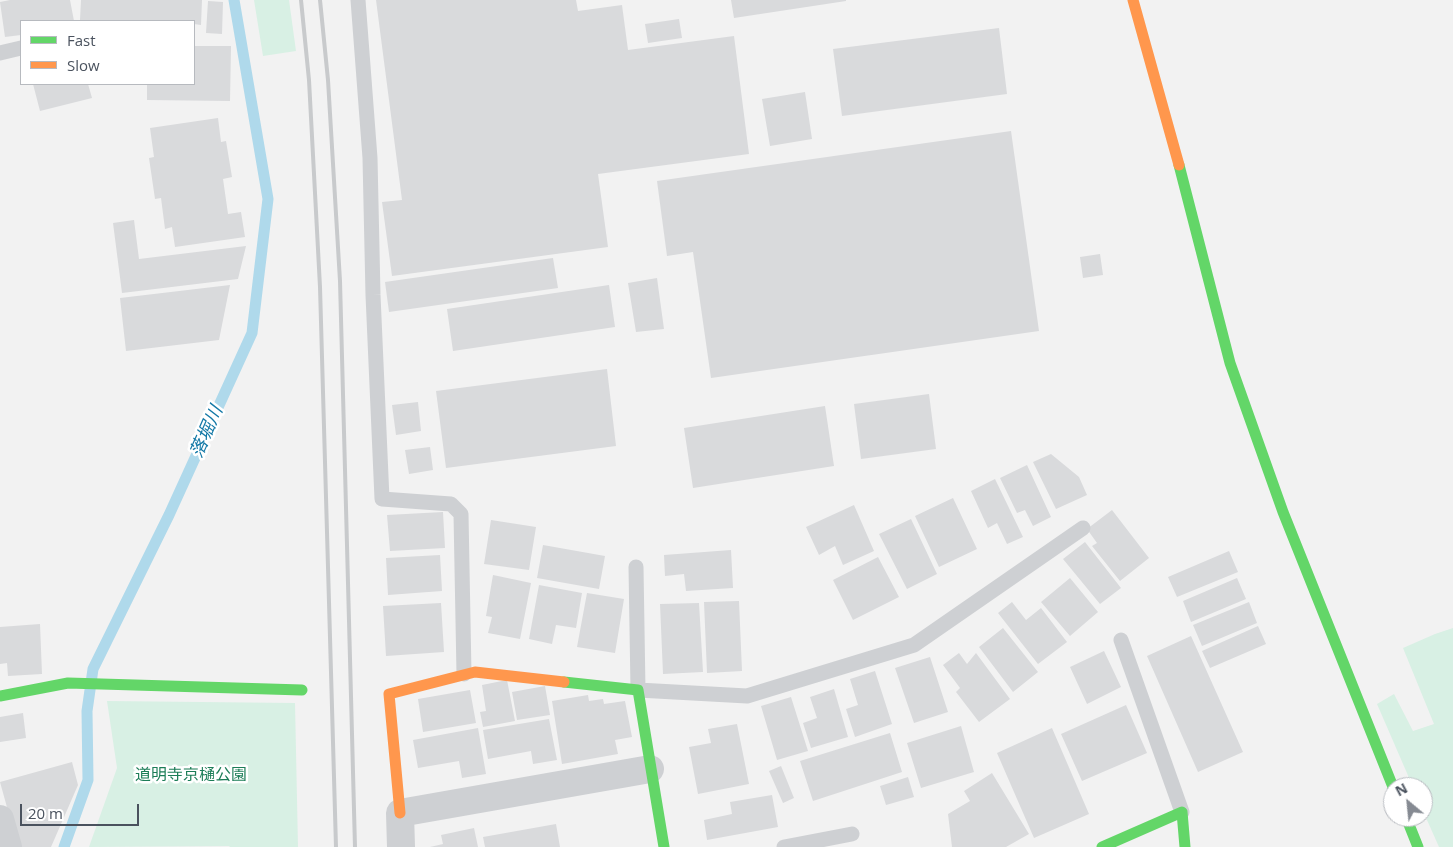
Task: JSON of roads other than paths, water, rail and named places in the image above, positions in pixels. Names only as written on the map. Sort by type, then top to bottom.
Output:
[{"type":"street","points":[[1133,0],[1162,101],[1230,363],[1283,512],[1389,777]]},
{"type":"street","points":[[401,847],[400,813],[388,694],[475,672],[638,690],[664,847]]},
{"type":"street","points":[[0,696],[68,683],[302,690]]},
{"type":"street","points":[[400,813],[650,769]]},
{"type":"street","points":[[1102,847],[1182,812],[1185,847]]},
{"type":"street","points":[[0,819],[8,847]]},
{"type":"street","points":[[1410,827],[1418,847]]},
{"type":"lane","points":[[358,0],[370,158],[373,295],[382,499],[451,504],[461,514],[464,674]]},
{"type":"lane","points":[[0,53],[20,48]]},
{"type":"lane","points":[[636,567],[638,690],[747,696],[914,645],[1083,528]]},
{"type":"lane","points":[[1121,640],[1182,812]]},
{"type":"lane","points":[[784,847],[852,834]]},
{"type":"waterway","name":"落堀川","points":[[64,847],[88,780],[87,711],[93,669],[169,515],[252,333],[268,199],[234,0]]},
{"type":"railway","points":[[301,0],[309,80],[320,287],[336,847]]},
{"type":"railway","points":[[320,0],[328,80],[340,281],[355,847]]},
{"type":"park label","name":"道明寺京樋公園","points":[[191,775]]}]
